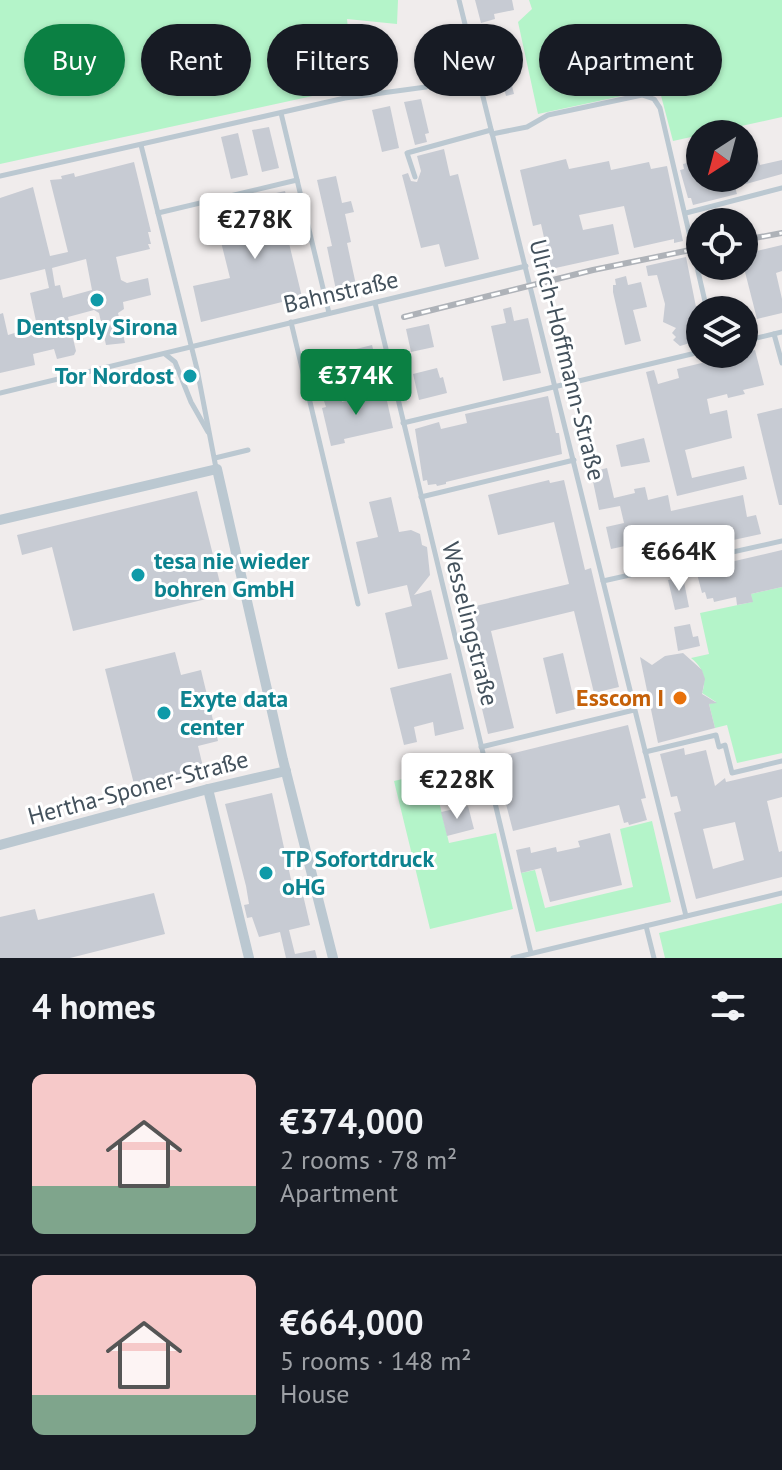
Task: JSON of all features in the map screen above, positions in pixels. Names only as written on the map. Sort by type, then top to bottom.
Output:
[{"type":"street","points":[[0,520],[216,464],[286,771],[333,958]]},
{"type":"street","name":"Hertha-Sponer-Straße","points":[[0,845],[286,771]]},
{"type":"street","points":[[208,789],[249,958]]},
{"type":"lane","name":"Ulrich-Hoffmann-Straße","points":[[459,0],[465,24]]},
{"type":"lane","points":[[0,176],[345,98],[414,89]]},
{"type":"lane","points":[[415,177],[407,153],[492,132],[527,127],[548,115],[642,95],[650,96],[660,108],[686,213]]},
{"type":"lane","name":"Ulrich-Hoffmann-Straße","points":[[483,96],[686,916]]},
{"type":"lane","points":[[281,113],[329,313]]},
{"type":"lane","points":[[141,145],[192,347],[216,464],[248,450]]},
{"type":"lane","points":[[158,213],[297,180]]},
{"type":"lane","points":[[705,208],[782,188]]},
{"type":"lane","name":"Bahnstraße","points":[[0,393],[526,266]]},
{"type":"lane","name":"Wesselingstraße","points":[[375,303],[531,953]]},
{"type":"lane","points":[[291,322],[358,604]]},
{"type":"lane","points":[[758,338],[782,332]]},
{"type":"lane","points":[[774,334],[782,363]]},
{"type":"lane","points":[[164,354],[175,362],[191,402],[211,438]]},
{"type":"lane","points":[[403,423],[686,355]]},
{"type":"lane","points":[[421,497],[574,460]]},
{"type":"lane","points":[[603,581],[782,541]]},
{"type":"lane","points":[[481,747],[634,710]]},
{"type":"lane","points":[[645,752],[716,735],[719,747],[725,745],[732,773],[782,761]]},
{"type":"lane","points":[[513,958],[782,893]]},
{"type":"lane","points":[[646,926],[654,958]]},
{"type":"green space","points":[[0,0],[398,0],[397,24],[347,19],[348,24],[267,24],[267,96],[313,96],[0,164]]},
{"type":"green space","points":[[529,0],[782,0],[782,117],[758,122],[686,120],[686,138],[673,141],[661,96],[722,96],[722,24],[539,24],[539,96],[622,96],[538,114],[523,45],[523,24],[518,22],[532,9]]},
{"type":"green space","points":[[782,587],[782,753],[737,763],[727,725],[715,728],[709,704],[716,702],[702,693],[703,674],[691,658],[709,654],[700,613],[752,602],[751,594]]},
{"type":"green space","points":[[432,772],[449,843],[496,833],[513,909],[430,929],[394,781]]},
{"type":"green space","points":[[652,821],[671,902],[536,932],[521,873],[535,870],[545,908],[633,887],[620,829]]},
{"type":"green space","points":[[782,903],[782,958],[665,958],[659,933]]},
{"type":"building","points":[[475,0],[512,0],[514,10],[494,14],[495,19],[481,23]]},
{"type":"building","points":[[421,99],[429,133],[425,134],[427,142],[415,145],[404,102]]},
{"type":"building","points":[[390,106],[399,148],[382,152],[372,110]]},
{"type":"building","points":[[269,127],[279,168],[262,172],[252,130]]},
{"type":"building","points":[[238,133],[248,175],[231,179],[221,137]]},
{"type":"building","points":[[444,149],[450,176],[458,174],[479,259],[445,267],[439,244],[421,248],[402,175],[408,173],[411,181],[417,182],[421,171],[417,156]]},
{"type":"building","points":[[566,159],[569,169],[609,161],[611,170],[649,162],[651,169],[667,166],[683,241],[674,243],[674,239],[634,248],[624,206],[579,215],[583,230],[613,224],[619,254],[551,269],[541,224],[533,226],[520,170]]},
{"type":"building","points":[[758,159],[760,165],[782,160],[782,174],[758,181]]},
{"type":"building","points":[[134,162],[151,232],[148,232],[151,244],[148,244],[150,249],[116,257],[121,280],[127,283],[148,278],[151,295],[123,302],[124,309],[118,313],[125,343],[106,345],[99,313],[94,310],[68,317],[76,351],[74,355],[57,359],[54,349],[33,354],[35,365],[0,373],[0,314],[3,313],[8,335],[37,326],[30,293],[49,288],[45,269],[0,280],[0,198],[33,187],[50,256],[68,252],[50,180],[74,173],[75,177]],"holes":[[[86,259],[92,290],[63,298],[60,285],[55,286],[52,268]]]},
{"type":"building","points":[[686,163],[686,191],[680,170],[684,169],[683,164]]},
{"type":"building","points":[[336,176],[342,203],[351,201],[354,212],[345,214],[351,242],[347,243],[356,285],[336,290],[327,247],[332,246],[317,180]]},
{"type":"building","points":[[285,191],[286,195],[294,193],[299,210],[290,211],[297,237],[288,239],[302,297],[201,322],[193,286],[230,278],[217,226],[254,217],[250,199]]},
{"type":"building","points":[[686,192],[737,194],[693,205],[691,198]]},
{"type":"building","points":[[782,245],[782,271],[776,273],[782,313],[758,319],[758,296],[751,296],[747,280],[758,280],[758,251]]},
{"type":"building","points":[[686,257],[686,280],[691,280],[694,296],[686,296],[686,344],[680,346],[673,340],[676,337],[672,333],[676,328],[663,322],[665,304],[657,275],[648,276],[646,266]]},
{"type":"building","points":[[626,276],[628,285],[641,282],[647,307],[633,310],[641,341],[625,345],[613,285],[616,285],[615,279]]},
{"type":"building","points":[[511,307],[514,321],[528,318],[541,373],[503,381],[491,326],[506,323],[503,309]]},
{"type":"building","points":[[429,324],[434,347],[411,352],[406,329]]},
{"type":"building","points":[[372,345],[379,372],[326,385],[327,389],[318,391],[317,387],[313,388],[313,369],[330,365],[328,356]]},
{"type":"building","points":[[758,362],[764,385],[743,390],[745,394],[707,399],[710,414],[727,410],[732,438],[685,450],[692,478],[744,466],[747,479],[677,496],[646,372],[654,370],[658,384],[679,378],[677,369],[758,368]]},
{"type":"building","points":[[437,368],[447,393],[419,400],[413,374]]},
{"type":"building","points":[[385,392],[393,428],[344,439],[345,443],[331,446],[322,408],[326,407],[324,401],[341,397],[342,402]]},
{"type":"building","points":[[548,396],[562,454],[437,486],[423,481],[415,429],[439,422],[441,429],[467,423],[465,414]]},
{"type":"building","points":[[782,408],[782,505],[779,505],[757,414]]},
{"type":"building","points":[[644,438],[650,462],[621,467],[616,445]]},
{"type":"building","points":[[607,468],[614,498],[645,487],[648,500],[668,495],[671,511],[743,495],[747,517],[756,515],[761,534],[701,547],[698,534],[669,538],[669,541],[640,547],[639,543],[611,549],[606,527],[624,523],[620,506],[599,510],[591,472]]},
{"type":"building","points":[[549,480],[550,483],[564,480],[585,570],[591,568],[619,687],[594,693],[574,611],[491,631],[514,728],[488,734],[466,642],[474,640],[467,608],[569,584],[554,522],[498,535],[488,495]]},
{"type":"building","name":"tesa nie wieder bohren GmbH","points":[[197,491],[223,595],[73,631],[52,547],[22,555],[17,535]]},
{"type":"building","points":[[391,497],[399,532],[411,530],[420,534],[422,545],[427,547],[430,575],[414,595],[431,590],[448,659],[398,669],[385,613],[412,606],[407,585],[368,594],[356,542],[378,537],[369,502]]},
{"type":"building","points":[[782,550],[782,587],[751,594],[753,602],[737,605],[736,597],[714,602],[713,598],[707,599],[705,592],[702,593],[696,570]]},
{"type":"building","points":[[683,577],[689,607],[675,610],[668,580]]},
{"type":"building","points":[[690,624],[693,637],[698,636],[700,646],[678,651],[674,627]]},
{"type":"building","name":"Exyte data center","points":[[175,652],[181,675],[201,670],[218,741],[198,746],[204,771],[135,788],[105,669]]},
{"type":"building","points":[[563,653],[576,709],[556,714],[543,658]]},
{"type":"building","name":"Esscom I","points":[[683,653],[702,670],[705,679],[702,694],[717,703],[709,704],[715,728],[658,743],[640,657],[652,665],[665,656]]},
{"type":"building","points":[[451,673],[464,729],[435,736],[433,722],[414,727],[417,742],[404,745],[390,688]]},
{"type":"building","points":[[628,725],[646,798],[641,799],[647,820],[629,825],[628,822],[624,823],[619,805],[513,831],[494,758]]},
{"type":"building","points":[[684,748],[685,755],[706,750],[715,786],[725,778],[726,782],[782,769],[782,797],[767,801],[779,852],[782,851],[782,877],[696,899],[674,813],[681,811],[677,796],[671,797],[660,754]],"holes":[[[735,822],[744,860],[713,869],[703,829]]]},
{"type":"building","points":[[272,793],[292,884],[300,882],[310,925],[289,930],[295,954],[315,950],[317,958],[286,958],[280,932],[259,937],[252,917],[247,918],[244,905],[249,904],[246,886],[225,804]]},
{"type":"building","points":[[468,806],[474,829],[447,836],[441,812]]},
{"type":"building","points":[[610,833],[622,885],[550,902],[541,868],[521,873],[516,850],[530,847],[531,853],[556,847],[557,852],[580,847],[578,841]]},
{"type":"building","points":[[154,893],[165,934],[70,958],[0,958],[0,917],[35,909],[38,920]]},
{"type":"railway","points":[[758,237],[782,233]]},
{"type":"railway","points":[[404,317],[593,270],[686,251]]},
{"type":"place","name":"Dentsply Sirona","points":[[97,300]]},
{"type":"place","name":"Tor Nordost","points":[[190,376]]},
{"type":"place","name":"tesa nie wieder bohren GmbH","points":[[138,575]]},
{"type":"place","name":"Esscom I","points":[[680,698]]},
{"type":"place","name":"Exyte data center","points":[[164,713]]},
{"type":"place","name":"TP Sofortdruck oHG","points":[[266,873]]}]
